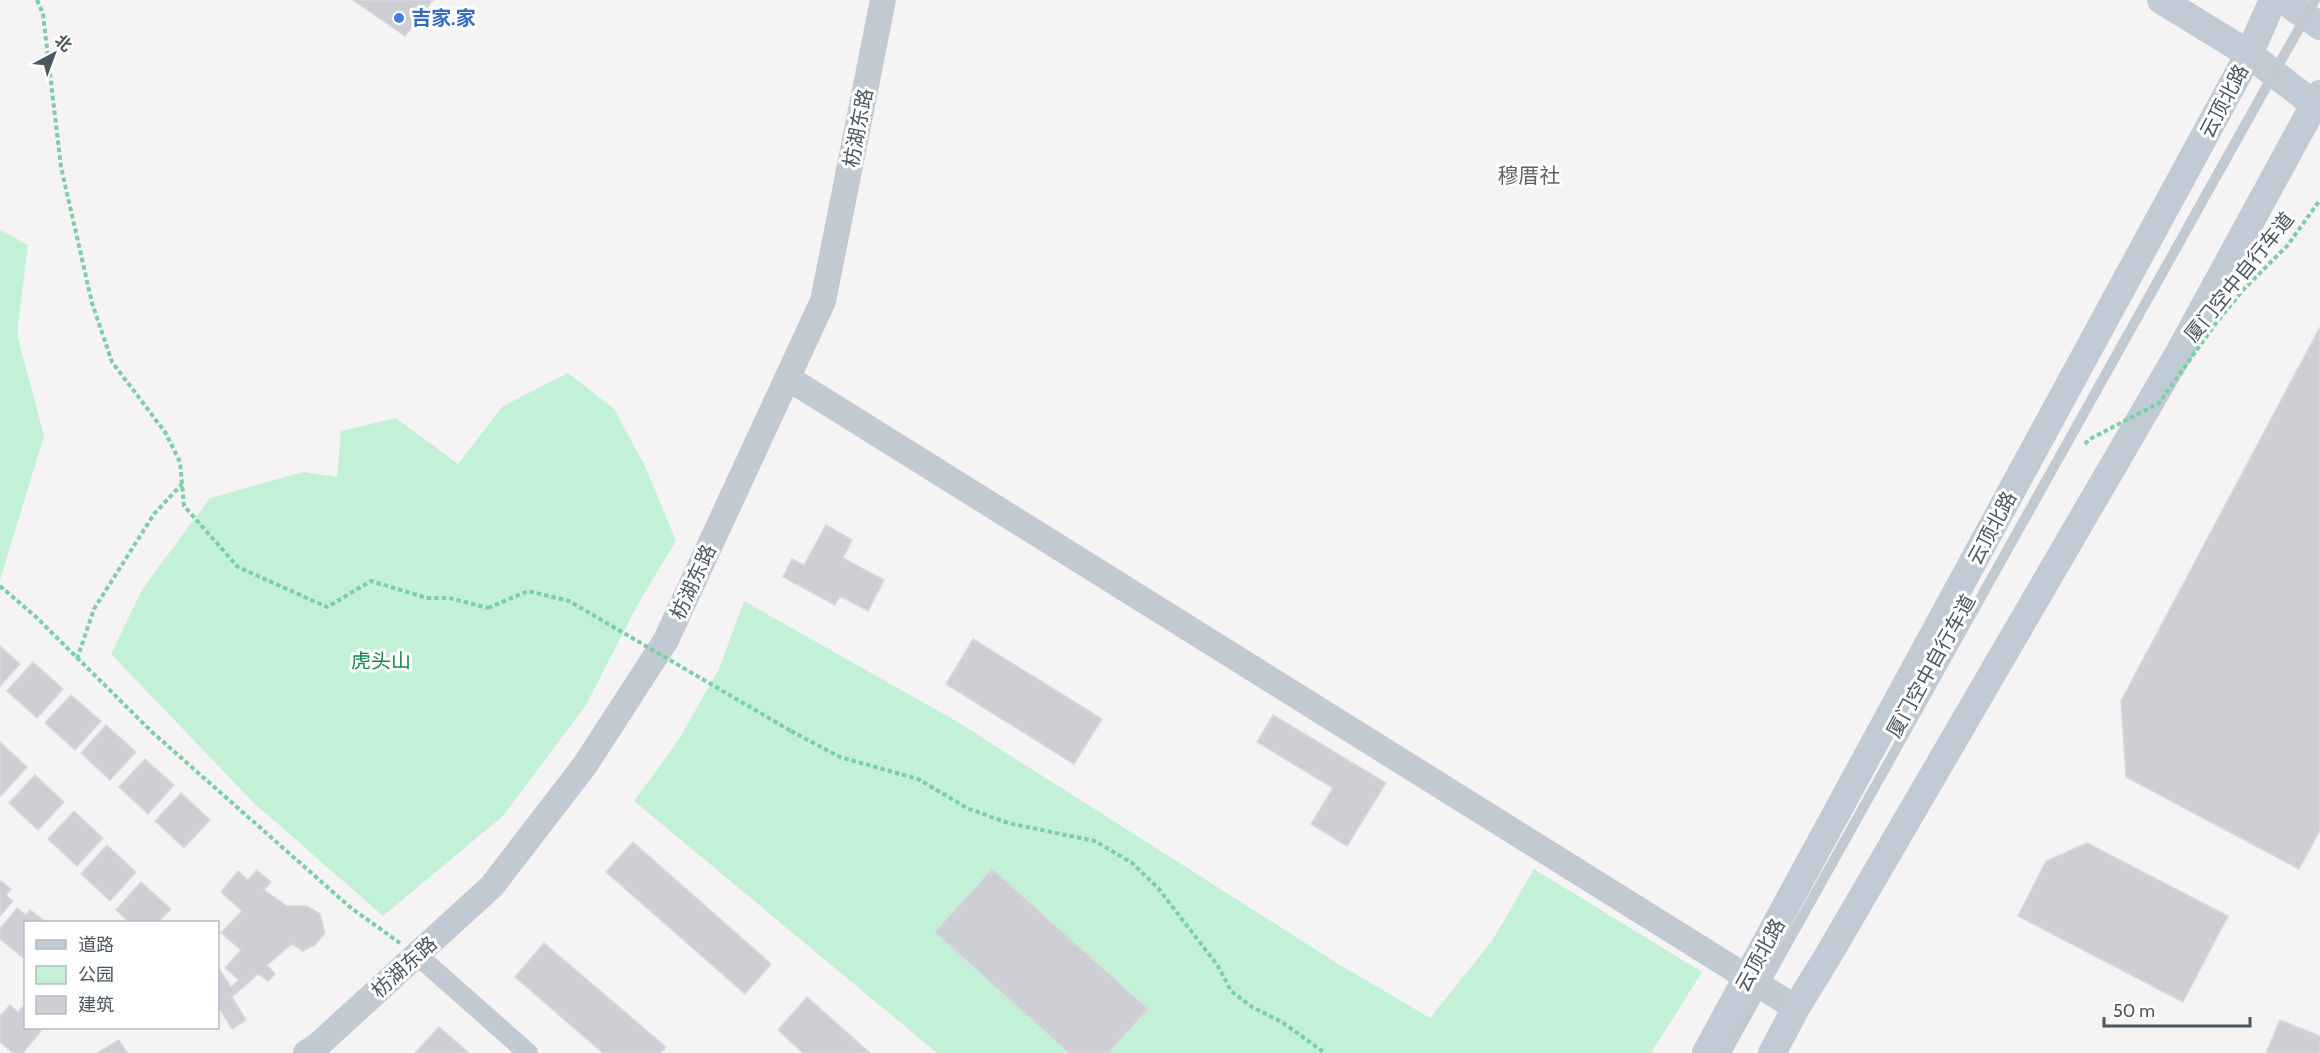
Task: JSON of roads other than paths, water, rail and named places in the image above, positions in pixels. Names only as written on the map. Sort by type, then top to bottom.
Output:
[{"type":"main road","points":[[1772,1053],[1796,1008],[2180,351],[2318,102],[2249,54],[2161,0]]},
{"type":"main road","name":"云顶北路","points":[[1706,1053],[2249,54],[2273,0]]},
{"type":"main road","points":[[2283,0],[2320,26]]},
{"type":"street","name":"枋湖东路","points":[[306,1053],[317,1046],[492,886],[585,765],[671,629],[823,301],[883,0]]},
{"type":"street","points":[[788,378],[1796,1008]]},
{"type":"street","points":[[417,955],[528,1053]]},
{"type":"lane","points":[[1726,1053],[2315,0]]},
{"type":"place","name":"吉家.家","points":[[399,18]]},
{"type":"district","name":"穆厝社","points":[[1529,176]]},
{"type":"park label","name":"虎头山","points":[[381,661]]}]
